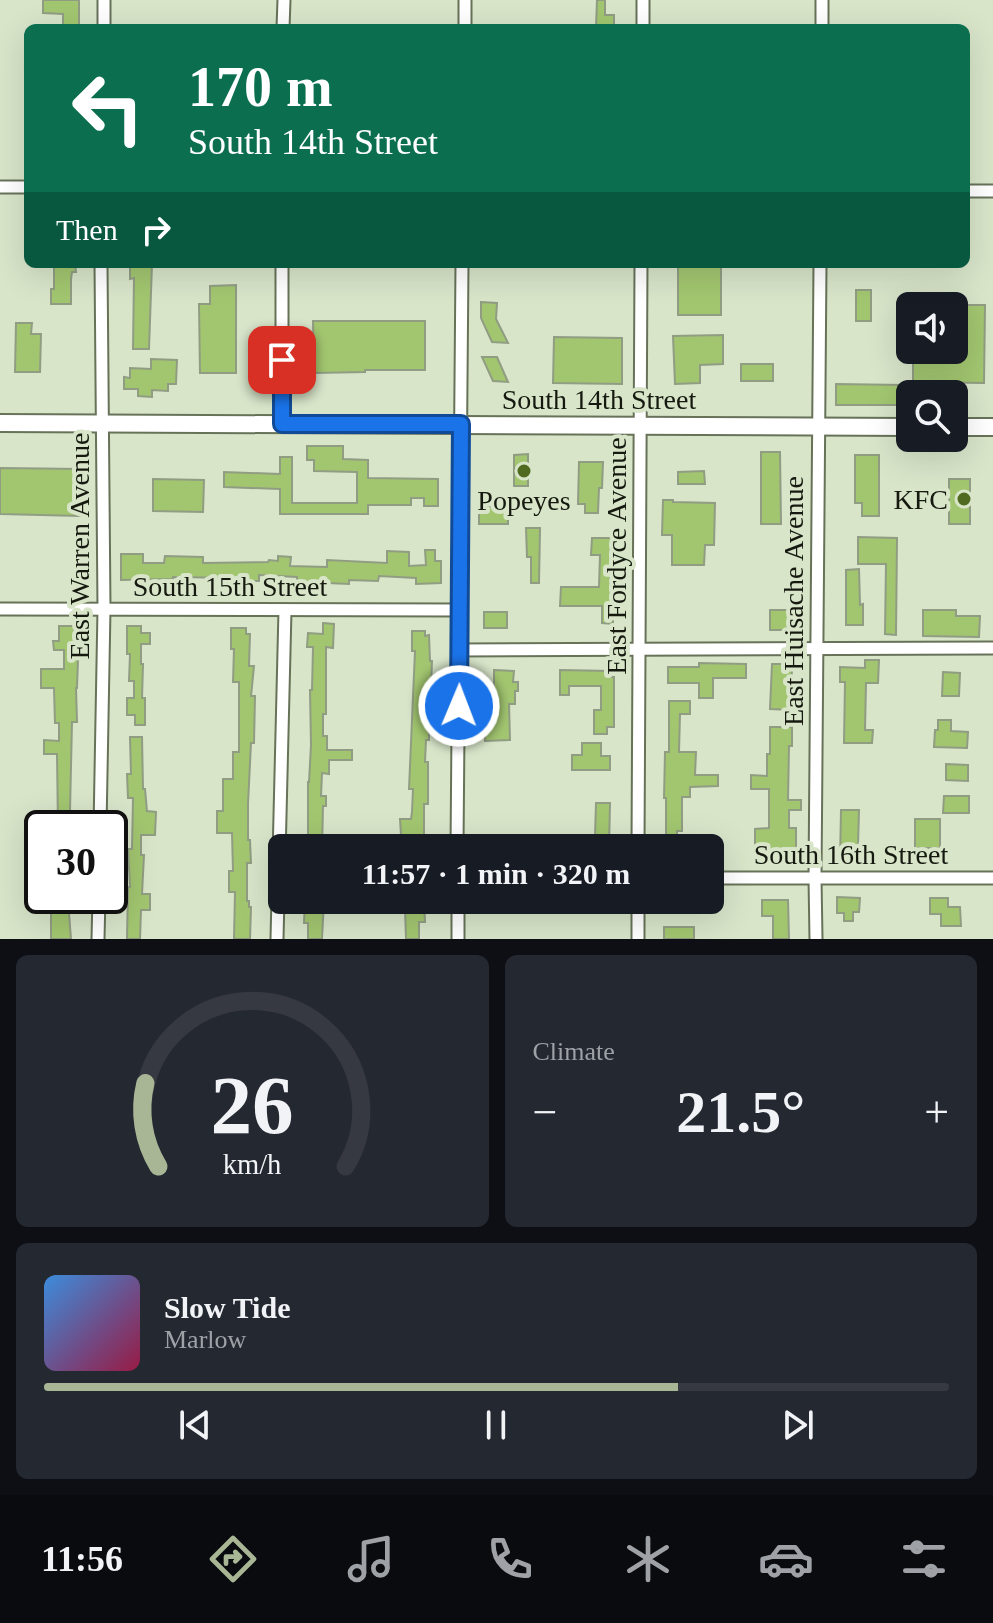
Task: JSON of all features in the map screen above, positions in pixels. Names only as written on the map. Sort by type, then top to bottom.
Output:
[{"type":"main road","name":"South 14th Street","points":[[0,423],[896,427]]},
{"type":"main road","points":[[968,427],[993,427]]},
{"type":"street","points":[[104,0],[104,24]]},
{"type":"street","points":[[283,24],[284,0]]},
{"type":"street","points":[[465,0],[465,24]]},
{"type":"street","points":[[643,0],[643,24]]},
{"type":"street","points":[[822,0],[822,24]]},
{"type":"street","points":[[0,187],[24,187]]},
{"type":"street","points":[[970,191],[993,191]]},
{"type":"street","name":"East Warren Avenue","points":[[100,810],[104,609],[101,268]]},
{"type":"street","points":[[282,268],[282,424]]},
{"type":"street","points":[[457,834],[462,268]]},
{"type":"street","name":"East Fordyce Avenue","points":[[638,834],[641,268]]},
{"type":"street","name":"East Huisache Avenue","points":[[816,939],[820,268]]},
{"type":"street","name":"South 15th Street","points":[[0,609],[460,610]]},
{"type":"street","points":[[277,939],[285,610]]},
{"type":"street","points":[[460,650],[993,648]]},
{"type":"street","name":"South 16th Street","points":[[724,878],[993,878]]},
{"type":"street","points":[[98,939],[99,914]]},
{"type":"street","points":[[458,914],[458,939]]},
{"type":"street","points":[[638,914],[638,939]]},
{"type":"building","points":[[43,0],[79,0],[79,24],[63,24],[63,14],[43,13]]},
{"type":"building","points":[[597,0],[605,0],[605,15],[614,15],[614,24],[596,24]]},
{"type":"building","points":[[54,268],[76,268],[71,279],[71,304],[51,304],[51,289],[54,289]]},
{"type":"building","points":[[130,268],[152,268],[149,349],[133,349],[134,278],[130,279]]},
{"type":"building","points":[[678,268],[721,268],[721,315],[678,315]]},
{"type":"building","points":[[236,285],[236,373],[200,373],[199,304],[210,304],[210,286]]},
{"type":"building","points":[[856,290],[871,290],[871,321],[856,321]]},
{"type":"building","points":[[481,302],[497,303],[496,319],[508,343],[492,342],[481,318]]},
{"type":"building","points":[[968,305],[985,305],[984,383],[913,380],[913,364],[968,364]]},
{"type":"building","points":[[313,321],[425,321],[425,370],[314,373]]},
{"type":"building","points":[[16,323],[32,323],[31,334],[41,334],[40,372],[15,372]]},
{"type":"building","points":[[723,335],[723,364],[700,365],[700,383],[675,384],[673,336]]},
{"type":"building","points":[[554,337],[622,338],[622,384],[553,383]]},
{"type":"building","points":[[482,357],[497,357],[508,382],[493,381]]},
{"type":"building","points":[[151,359],[177,360],[176,384],[168,384],[168,391],[152,390],[152,397],[138,396],[138,389],[124,389],[124,377],[130,378],[130,368],[151,369]]},
{"type":"building","points":[[741,364],[773,364],[773,381],[741,381]]},
{"type":"building","points":[[836,384],[896,385],[896,405],[836,405]]},
{"type":"building","points":[[307,446],[343,446],[343,459],[368,460],[368,478],[438,479],[438,506],[424,506],[424,498],[411,498],[411,505],[368,505],[368,514],[280,514],[280,489],[224,487],[224,472],[280,474],[280,457],[292,457],[292,503],[357,503],[357,472],[314,471],[314,460],[307,460]]},
{"type":"building","points":[[761,452],[780,452],[781,524],[761,524]]},
{"type":"building","points":[[528,454],[528,486],[514,486],[514,455]]},
{"type":"building","points":[[855,455],[879,455],[879,516],[862,516],[862,503],[855,503]]},
{"type":"building","points":[[579,462],[603,462],[598,513],[585,513],[585,504],[578,504]]},
{"type":"building","points":[[0,468],[81,469],[80,516],[0,514]]},
{"type":"building","points":[[704,471],[705,484],[678,484],[678,472]]},
{"type":"building","points":[[153,479],[204,480],[203,512],[153,511]]},
{"type":"building","points":[[949,479],[970,479],[970,524],[949,524]]},
{"type":"building","points":[[663,500],[715,503],[714,545],[705,545],[704,565],[672,565],[672,535],[662,535]]},
{"type":"building","points":[[479,507],[508,507],[508,524],[479,524]]},
{"type":"building","points":[[526,528],[540,528],[539,583],[531,583]]},
{"type":"building","points":[[858,537],[897,538],[896,635],[885,634],[886,564],[858,564]]},
{"type":"building","points":[[592,538],[611,538],[613,624],[602,623],[602,606],[560,606],[561,587],[599,587],[600,555],[591,555]]},
{"type":"building","points":[[425,550],[435,550],[435,561],[441,561],[441,583],[416,584],[416,578],[379,576],[378,581],[349,580],[349,584],[259,575],[259,581],[173,577],[121,580],[121,554],[143,554],[143,563],[164,563],[165,556],[203,557],[203,563],[268,562],[278,561],[278,556],[291,557],[290,566],[327,567],[327,560],[387,563],[387,551],[409,552],[409,566],[426,565]]},
{"type":"building","points":[[859,569],[863,625],[846,625],[846,570]]},
{"type":"building","points":[[770,610],[793,610],[793,630],[770,630]]},
{"type":"building","points":[[923,610],[956,610],[956,616],[980,616],[979,637],[923,636]]},
{"type":"building","points":[[484,612],[507,612],[507,628],[484,628]]},
{"type":"building","points":[[323,623],[334,624],[333,648],[326,647],[323,736],[327,736],[327,750],[352,750],[352,760],[329,760],[329,774],[322,773],[321,796],[326,796],[322,834],[308,834],[313,647],[307,647],[308,633],[323,634]]},
{"type":"building","points":[[59,626],[74,626],[74,659],[78,659],[77,722],[72,722],[70,810],[58,810],[57,754],[44,754],[44,740],[59,741],[59,723],[55,723],[54,688],[41,688],[41,669],[64,669],[64,650],[54,650],[53,641],[59,641]]},
{"type":"building","points":[[127,626],[141,626],[141,633],[150,633],[150,644],[141,644],[145,725],[135,725],[135,715],[127,715],[127,698],[134,698],[134,681],[129,681]]},
{"type":"building","points":[[231,628],[246,628],[246,634],[250,634],[249,666],[254,666],[251,696],[255,696],[254,743],[251,743],[248,804],[251,863],[247,863],[250,939],[234,939],[235,892],[229,892],[229,871],[233,871],[232,833],[217,833],[217,811],[223,811],[223,779],[233,779],[233,752],[239,752],[239,682],[233,682]]},
{"type":"building","points":[[412,631],[425,631],[425,636],[429,635],[432,661],[429,740],[426,740],[425,762],[428,762],[428,804],[424,804],[424,834],[401,834],[400,819],[411,819],[412,812],[413,789],[409,789],[415,651],[412,651]]},
{"type":"building","points":[[865,660],[879,660],[878,683],[866,683],[865,730],[873,730],[872,743],[844,743],[845,682],[840,682],[840,667],[865,668]]},
{"type":"building","points":[[699,663],[746,664],[746,678],[713,678],[713,698],[699,698],[699,683],[668,683],[668,667],[699,667]]},
{"type":"building","points":[[772,664],[792,664],[791,710],[770,709]]},
{"type":"building","points":[[494,670],[514,671],[513,682],[518,682],[515,704],[509,704],[510,740],[485,741],[486,691],[494,691]]},
{"type":"building","points":[[560,670],[611,671],[610,677],[614,677],[614,727],[607,727],[607,734],[594,734],[594,710],[601,710],[601,686],[569,686],[569,695],[560,695]]},
{"type":"building","points":[[943,672],[960,673],[959,696],[942,696]]},
{"type":"building","points":[[669,701],[690,701],[690,714],[680,714],[679,752],[696,752],[695,775],[718,775],[718,786],[690,787],[690,797],[682,797],[682,831],[677,831],[677,834],[666,834],[665,752],[669,752]]},
{"type":"building","points":[[938,720],[951,720],[951,731],[968,732],[967,748],[934,747]]},
{"type":"building","points":[[770,727],[792,727],[788,800],[801,800],[801,810],[789,810],[789,828],[796,828],[796,851],[755,851],[755,829],[769,828],[769,789],[751,789],[751,775],[767,776]]},
{"type":"building","points":[[130,737],[142,737],[143,789],[147,811],[156,812],[155,835],[141,835],[141,855],[144,855],[142,894],[150,894],[150,910],[141,910],[140,939],[127,939],[130,887],[128,849],[132,849],[133,798],[128,798],[127,774],[131,774]]},
{"type":"building","points":[[582,743],[601,743],[601,756],[610,756],[610,770],[572,770],[572,755],[582,755]]},
{"type":"building","points":[[946,764],[968,765],[968,781],[946,780]]},
{"type":"building","points":[[944,796],[969,796],[969,813],[943,813]]},
{"type":"building","points":[[596,803],[610,803],[609,834],[595,834]]},
{"type":"building","points":[[841,810],[859,810],[858,847],[862,847],[862,863],[840,862]]},
{"type":"building","points":[[915,819],[940,819],[940,848],[915,848]]},
{"type":"building","points":[[837,897],[860,898],[859,912],[853,912],[853,921],[844,921],[844,913],[837,913]]},
{"type":"building","points":[[930,898],[948,898],[948,907],[960,907],[961,926],[941,926],[941,914],[930,914]]},
{"type":"building","points":[[762,900],[788,900],[789,939],[773,939],[773,916],[762,916]]},
{"type":"building","points":[[51,914],[69,914],[71,939],[51,939]]},
{"type":"building","points":[[304,914],[323,914],[322,939],[308,939],[308,923],[304,923]]},
{"type":"building","points":[[405,914],[425,914],[425,922],[419,922],[419,939],[406,939]]},
{"type":"building","points":[[664,927],[694,927],[694,939],[664,939]]},
{"type":"place","name":"Popeyes","points":[[524,471]]},
{"type":"place","name":"KFC","points":[[964,499]]},
{"type":"route","points":[[282,360],[282,424],[461,424],[459,706]]}]
